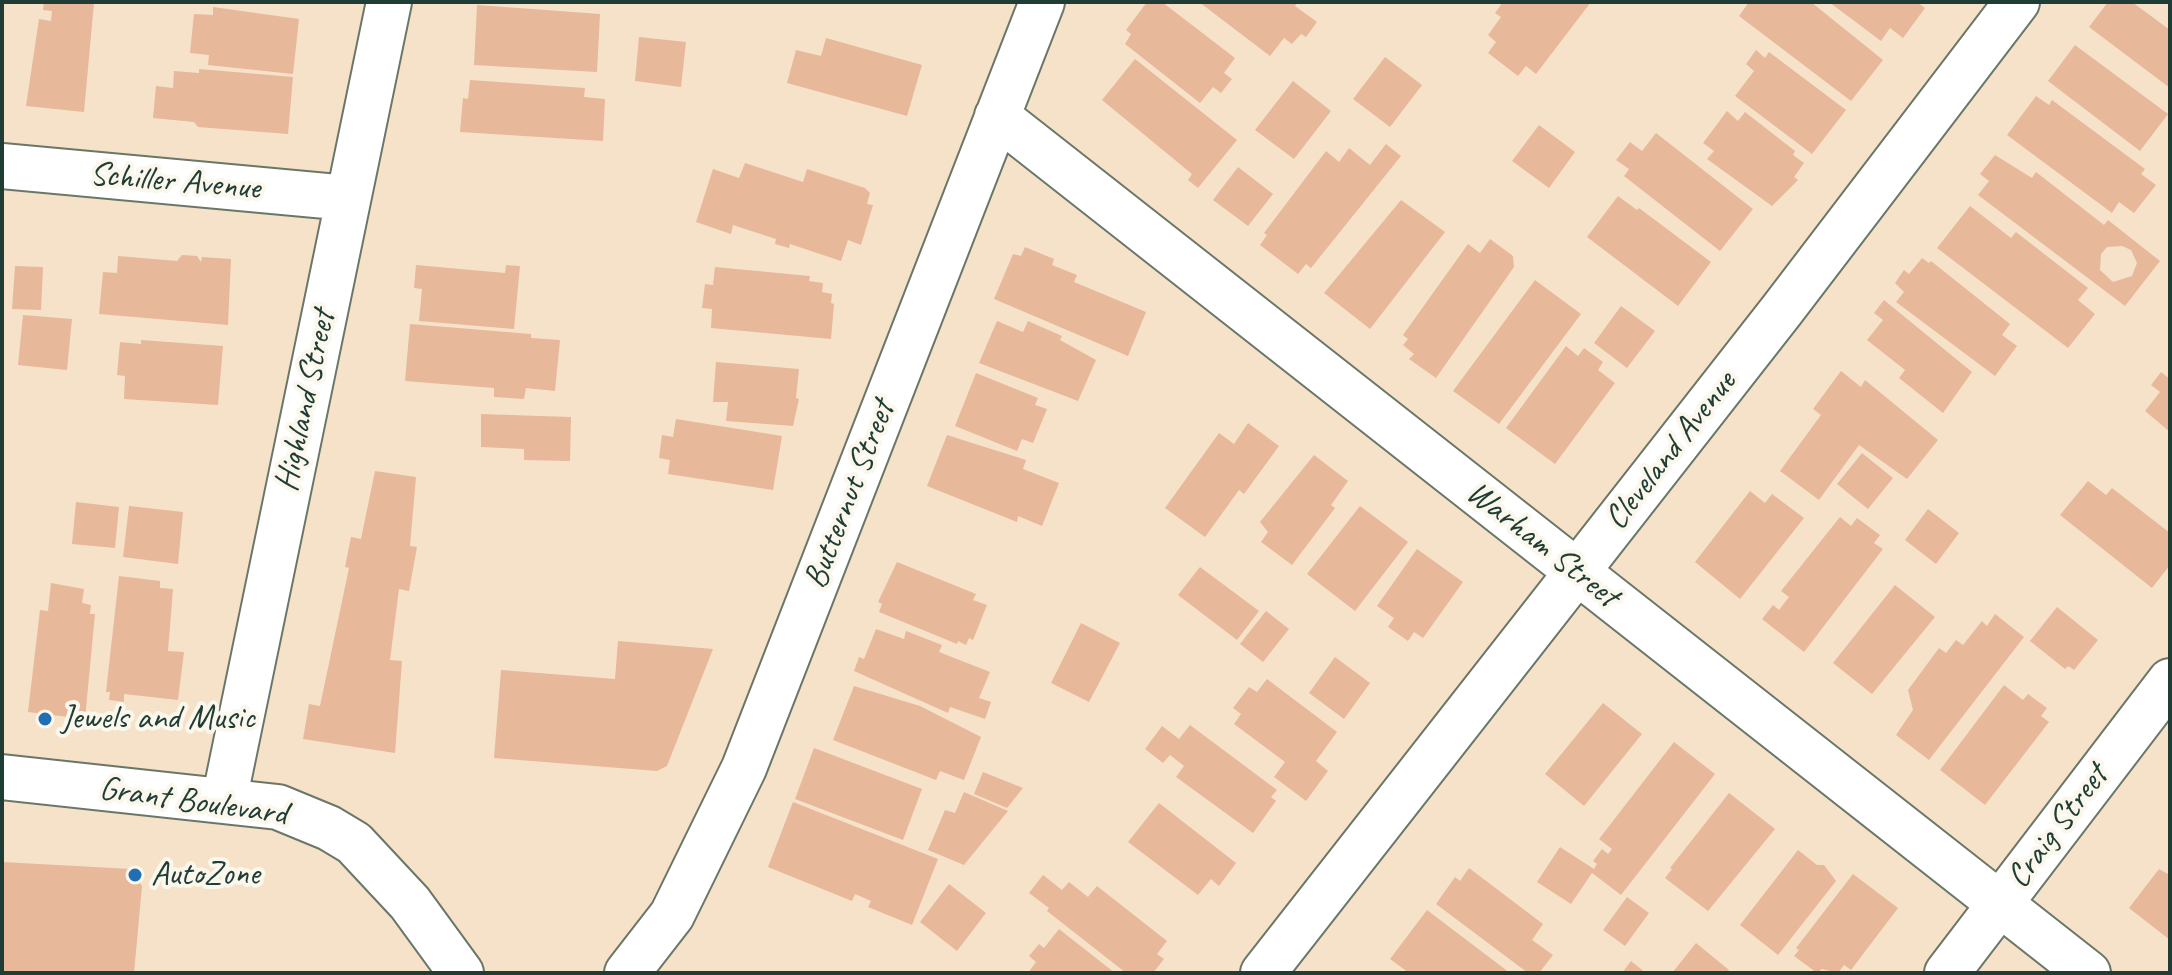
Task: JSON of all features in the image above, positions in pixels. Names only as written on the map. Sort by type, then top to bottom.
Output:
[{"type":"street","name":"Highland Street","points":[[224,801],[389,2]]},
{"type":"street","name":"Butternut Street","points":[[627,973],[672,915],[744,768],[1042,2]]},
{"type":"street","name":"Cleveland Avenue","points":[[1263,973],[2017,2]]},
{"type":"street","name":"Warham Street","points":[[997,116],[2088,973]]},
{"type":"street","name":"Schiller Avenue","points":[[2,166],[348,198]]},
{"type":"street","name":"Craig Street","points":[[1947,973],[2170,681]]},
{"type":"street","name":"Grant Boulevard","points":[[2,777],[278,807],[329,828],[354,843],[410,903],[461,973]]},
{"type":"building","points":[[44,2],[94,3],[84,112],[26,106],[39,19],[51,21],[52,11],[43,10]]},
{"type":"building","points":[[1147,2],[1162,2],[1235,58],[1224,73],[1232,79],[1221,93],[1213,87],[1200,103],[1125,44],[1131,34],[1126,30]]},
{"type":"building","points":[[1199,2],[1298,2],[1295,6],[1317,22],[1306,37],[1301,34],[1292,44],[1284,38],[1270,56]]},
{"type":"building","points":[[1503,2],[1591,2],[1536,74],[1526,66],[1518,76],[1488,53],[1496,42],[1488,35],[1501,17],[1495,13]]},
{"type":"building","points":[[1749,2],[1811,2],[1883,60],[1851,101],[1739,16]]},
{"type":"building","points":[[1829,2],[1917,2],[1925,8],[1903,38],[1890,28],[1881,41]]},
{"type":"building","points":[[2108,2],[2132,2],[2170,30],[2170,88],[2089,27]]},
{"type":"building","points":[[477,5],[600,14],[597,72],[474,65]]},
{"type":"building","points":[[213,7],[299,19],[293,74],[208,65],[209,55],[190,53],[194,14],[213,15]]},
{"type":"building","points":[[639,37],[686,42],[681,87],[635,81]]},
{"type":"building","points":[[826,38],[922,65],[907,116],[787,83],[796,50],[821,56]]},
{"type":"building","points":[[2075,45],[2168,114],[2140,151],[2048,81]]},
{"type":"building","points":[[1756,50],[1765,58],[1769,52],[1846,110],[1812,154],[1735,96],[1754,71],[1746,64]]},
{"type":"building","points":[[1385,57],[1422,85],[1390,127],[1353,99]]},
{"type":"building","points":[[1135,59],[1237,140],[1198,188],[1188,180],[1192,174],[1102,100]]},
{"type":"building","points":[[199,69],[293,77],[288,134],[198,127],[194,122],[153,118],[156,86],[173,88],[174,71],[199,73]]},
{"type":"building","points":[[470,80],[585,88],[584,97],[605,99],[603,141],[460,132],[463,98],[468,99]]},
{"type":"building","points":[[1293,81],[1331,111],[1294,159],[1255,130]]},
{"type":"building","points":[[2036,96],[2049,105],[2052,100],[2145,169],[2141,174],[2156,185],[2134,213],[2119,202],[2112,213],[2007,135]]},
{"type":"building","points":[[1727,111],[1738,121],[1745,112],[1795,151],[1793,155],[1804,163],[1794,177],[1798,180],[1772,206],[1707,159],[1714,151],[1703,143]]},
{"type":"building","points":[[1539,125],[1575,152],[1549,188],[1512,161]]},
{"type":"building","points":[[1656,133],[1753,209],[1720,251],[1624,176],[1629,169],[1616,160],[1630,142],[1642,151]]},
{"type":"building","points":[[1386,144],[1401,156],[1311,268],[1306,264],[1298,274],[1260,245],[1267,235],[1264,233],[1326,151],[1339,162],[1349,148],[1370,165]]},
{"type":"building","points":[[1995,155],[2032,178],[2036,172],[2104,225],[2108,220],[2160,261],[2125,306],[1978,195],[1989,181],[1980,174]],"holes":[[[2122,246],[2131,250],[2137,263],[2132,276],[2113,282],[2100,270],[2101,254],[2107,247]]]},
{"type":"building","points":[[745,163],[803,182],[807,169],[865,188],[870,193],[867,204],[873,205],[861,245],[848,240],[841,261],[790,244],[789,248],[775,244],[776,239],[733,225],[731,234],[696,222],[713,169],[739,178]]},
{"type":"building","points":[[1238,167],[1273,194],[1248,226],[1213,200]]},
{"type":"building","points":[[1618,196],[1711,262],[1678,306],[1587,237]]},
{"type":"building","points":[[1401,200],[1445,232],[1370,329],[1324,293]]},
{"type":"building","points":[[1970,206],[2011,238],[2016,232],[2088,288],[2078,300],[2095,314],[2068,348],[1937,248]]},
{"type":"building","points":[[1490,239],[1513,256],[1514,267],[1436,378],[1409,359],[1414,354],[1403,345],[1408,339],[1403,335],[1468,244],[1480,253]]},
{"type":"building","points":[[1025,247],[1054,259],[1052,265],[1077,275],[1074,282],[1146,312],[1128,356],[994,299],[1013,254],[1021,256]]},
{"type":"building","points":[[182,255],[197,256],[201,262],[202,257],[231,259],[228,325],[99,314],[103,272],[117,273],[118,256],[177,261]]},
{"type":"building","points":[[1922,258],[1929,263],[1931,261],[2010,324],[2002,335],[2017,346],[1995,376],[1896,302],[1904,292],[1895,283],[1904,270],[1909,274]]},
{"type":"building","points":[[416,265],[505,273],[506,265],[520,266],[514,329],[419,321],[422,289],[414,288]]},
{"type":"building","points":[[15,266],[43,267],[41,310],[12,309]]},
{"type":"building","points":[[715,267],[810,276],[809,281],[823,283],[822,292],[832,294],[831,303],[834,304],[831,339],[711,328],[712,309],[702,308],[705,284],[713,285]]},
{"type":"building","points":[[1535,280],[1581,314],[1499,424],[1453,391]]},
{"type":"building","points":[[1884,300],[1972,372],[1943,413],[1899,378],[1905,370],[1867,340],[1883,320],[1874,313]]},
{"type":"building","points":[[1621,306],[1655,331],[1627,368],[1594,343]]},
{"type":"building","points":[[23,315],[72,319],[67,370],[18,365]]},
{"type":"building","points":[[997,321],[1023,332],[1028,321],[1062,336],[1060,340],[1096,360],[1078,401],[979,363]]},
{"type":"building","points":[[410,324],[531,334],[531,338],[560,340],[555,391],[526,388],[524,399],[494,397],[494,388],[405,381]]},
{"type":"building","points":[[141,340],[223,346],[218,405],[124,399],[125,376],[117,375],[120,342],[141,344]]},
{"type":"building","points":[[1566,346],[1578,356],[1584,348],[1603,362],[1598,370],[1615,383],[1555,464],[1506,428]]},
{"type":"building","points":[[716,362],[799,369],[796,398],[799,399],[793,426],[726,421],[728,402],[713,402]]},
{"type":"building","points":[[1841,371],[1861,387],[1865,380],[1938,440],[1907,479],[1859,445],[1819,500],[1780,471],[1821,415],[1813,409]]},
{"type":"building","points":[[2161,372],[2170,379],[2170,432],[2145,411],[2160,392],[2151,385]]},
{"type":"building","points":[[976,373],[1038,398],[1035,405],[1047,409],[1033,443],[1022,439],[1017,451],[955,426]]},
{"type":"building","points":[[481,414],[571,417],[570,461],[524,460],[524,449],[481,447]]},
{"type":"building","points":[[676,419],[782,436],[773,490],[668,474],[670,460],[659,458],[662,435],[673,437]]},
{"type":"building","points":[[1248,423],[1279,446],[1244,494],[1239,490],[1205,537],[1165,508],[1219,433],[1234,444]]},
{"type":"building","points":[[947,435],[1026,460],[1023,469],[1059,483],[1042,526],[1018,516],[1017,522],[927,486]]},
{"type":"building","points":[[1862,453],[1893,478],[1868,509],[1837,484]]},
{"type":"building","points":[[1314,455],[1348,481],[1331,505],[1335,508],[1292,565],[1261,542],[1268,532],[1260,522]]},
{"type":"building","points":[[375,471],[416,477],[410,546],[417,547],[409,591],[399,589],[390,660],[402,661],[395,753],[303,739],[309,704],[320,706],[349,568],[345,567],[351,537],[361,539]]},
{"type":"building","points":[[2088,481],[2106,495],[2112,488],[2170,533],[2170,565],[2152,588],[2060,515]]},
{"type":"building","points":[[1750,491],[1765,503],[1772,494],[1804,518],[1740,599],[1695,562]]},
{"type":"building","points":[[76,502],[119,507],[115,548],[72,544]]},
{"type":"building","points":[[129,506],[183,512],[178,564],[123,557]]},
{"type":"building","points":[[1360,506],[1408,542],[1355,611],[1307,574]]},
{"type":"building","points":[[1928,509],[1959,533],[1936,564],[1905,540]]},
{"type":"building","points":[[1840,517],[1851,526],[1857,518],[1880,535],[1874,543],[1883,549],[1804,652],[1762,619],[1773,605],[1779,610],[1789,597],[1781,591]]},
{"type":"building","points":[[1417,549],[1463,582],[1423,638],[1414,632],[1408,641],[1388,627],[1394,618],[1377,606]]},
{"type":"building","points":[[897,562],[976,594],[973,600],[987,605],[973,640],[969,638],[966,645],[958,641],[957,644],[879,612],[882,604],[878,602]]},
{"type":"building","points":[[1200,567],[1259,611],[1237,640],[1178,595]]},
{"type":"building","points":[[119,576],[160,581],[160,588],[173,589],[168,651],[184,652],[178,700],[124,694],[124,702],[109,700],[110,692],[106,692]]},
{"type":"building","points":[[51,583],[84,589],[82,603],[91,605],[90,614],[95,614],[85,719],[28,712],[40,610],[48,611]]},
{"type":"building","points":[[1895,585],[1935,617],[1872,694],[1833,663]]},
{"type":"building","points":[[2057,607],[2098,640],[2074,670],[2068,666],[2065,669],[2030,641]]},
{"type":"building","points":[[1266,611],[1289,629],[1263,662],[1240,644]]},
{"type":"building","points":[[1995,614],[2024,637],[1929,760],[1896,735],[1913,710],[1908,690],[1939,648],[1946,653],[1956,640],[1963,645],[1982,621],[1987,626]]},
{"type":"building","points":[[1081,623],[1120,643],[1089,702],[1051,683]]},
{"type":"building","points":[[876,629],[904,639],[906,631],[942,645],[939,652],[990,672],[979,698],[991,702],[985,719],[950,707],[948,713],[854,671],[859,657],[864,659]]},
{"type":"building","points":[[618,641],[713,649],[667,766],[657,771],[494,758],[501,670],[615,679]]},
{"type":"building","points":[[1335,657],[1370,683],[1344,719],[1309,693]]},
{"type":"building","points":[[1267,679],[1337,732],[1316,761],[1328,771],[1306,801],[1274,777],[1285,762],[1234,724],[1241,714],[1233,708],[1249,687],[1257,692]]},
{"type":"building","points":[[2004,685],[2023,700],[2028,694],[2047,708],[2041,716],[2049,722],[1985,805],[1940,770]]},
{"type":"building","points":[[854,686],[920,706],[981,737],[964,780],[940,771],[936,780],[833,740]]},
{"type":"building","points":[[1603,703],[1642,734],[1584,806],[1545,774]]},
{"type":"building","points":[[1190,725],[1277,790],[1271,797],[1276,801],[1253,833],[1176,777],[1184,766],[1170,755],[1163,763],[1145,749],[1162,726],[1179,739]]},
{"type":"building","points":[[1674,742],[1715,774],[1621,895],[1592,873],[1571,904],[1537,882],[1560,847],[1594,869],[1597,864],[1593,861],[1602,849],[1608,854],[1612,849],[1599,839]]},
{"type":"building","points":[[814,748],[922,789],[903,840],[795,799]]},
{"type":"building","points":[[983,772],[1023,788],[1007,808],[974,794]]},
{"type":"building","points":[[964,792],[1008,811],[964,865],[928,850],[945,810],[955,813]]},
{"type":"building","points":[[1729,793],[1775,829],[1708,911],[1665,878]]},
{"type":"building","points":[[793,802],[938,859],[912,925],[868,907],[871,901],[855,894],[852,901],[768,867]]},
{"type":"building","points":[[1159,803],[1236,863],[1219,886],[1211,879],[1198,895],[1128,842]]},
{"type":"building","points":[[1798,850],[1817,865],[1824,865],[1836,881],[1778,955],[1740,925]]},
{"type":"building","points":[[2,862],[131,869],[142,886],[134,973],[2,973]]},
{"type":"building","points":[[1469,868],[1543,924],[1532,940],[1553,955],[1539,973],[1528,973],[1436,904],[1455,877],[1460,881]]},
{"type":"building","points":[[2159,869],[2168,874],[2170,871],[2170,940],[2129,908]]},
{"type":"building","points":[[1853,874],[1898,908],[1851,970],[1844,965],[1838,973],[1822,969],[1817,973],[1794,956],[1799,950],[1796,948]]},
{"type":"building","points":[[1043,875],[1062,890],[1069,882],[1088,897],[1097,886],[1167,941],[1157,954],[1164,959],[1153,973],[1126,973],[1047,911],[1049,908],[1029,893]]},
{"type":"building","points":[[949,884],[986,913],[957,951],[920,922]]},
{"type":"building","points":[[1627,897],[1649,913],[1625,946],[1603,930]]},
{"type":"building","points":[[1427,910],[1510,973],[1409,973],[1390,959]]},
{"type":"building","points":[[1059,929],[1115,973],[1028,973],[1036,962],[1029,956],[1039,944],[1044,948]]},
{"type":"building","points":[[1696,943],[1729,970],[1727,973],[1672,973]]},
{"type":"building","points":[[1631,961],[1646,973],[1622,973]]},
{"type":"place","name":"Jewels and Music","points":[[45,719]]},
{"type":"place","name":"AutoZone","points":[[135,875]]}]
